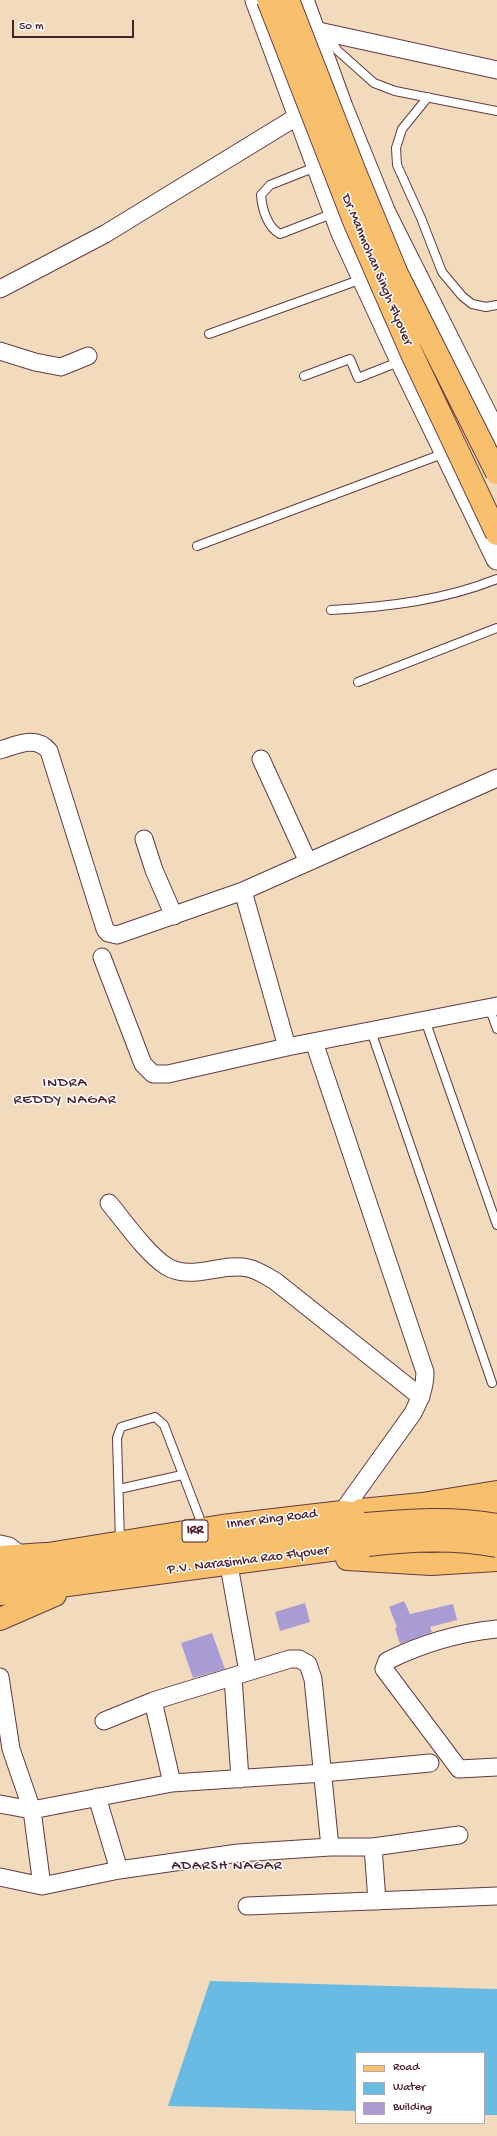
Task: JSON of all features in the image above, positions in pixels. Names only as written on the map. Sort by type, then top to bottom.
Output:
[{"type":"main road","name":"Dr.Manmohan Singh Flyover","points":[[268,0],[370,256],[412,354],[497,534]]},
{"type":"main road","name":"Dr.Manmohan Singh Flyover","points":[[288,0],[354,172],[397,274],[497,473]]},
{"type":"main road","name":"Inner Ring Road","points":[[0,1562],[204,1529],[422,1504],[497,1492]]},
{"type":"main road","name":"IRR","points":[[342,1512],[426,1521],[497,1512]]},
{"type":"main road","name":"P.V. Narasimha Rao Flyover","points":[[0,1573],[372,1523],[435,1519],[474,1521],[497,1525]]},
{"type":"main road","points":[[0,1603],[230,1571],[347,1559],[497,1538]]},
{"type":"main road","name":"P.V. Narasimha Rao Flyover","points":[[0,1594],[400,1541],[433,1539],[470,1541],[497,1546]]},
{"type":"main road","points":[[0,1557],[48,1554]]},
{"type":"main road","points":[[347,1559],[431,1564],[497,1560]]},
{"type":"main road","points":[[0,1619],[55,1596]]},
{"type":"street","points":[[256,0],[298,116],[335,212],[363,278],[401,361],[497,559]]},
{"type":"street","points":[[303,0],[321,32],[385,214],[437,314],[497,436]]},
{"type":"street","points":[[272,43],[321,32],[497,70]]},
{"type":"street","points":[[0,289],[105,234],[298,116]]},
{"type":"street","points":[[389,335],[416,334],[432,322],[437,314]]},
{"type":"street","points":[[0,351],[35,362],[61,367],[88,356]]},
{"type":"street","points":[[0,750],[34,742],[40,743],[50,751],[108,933],[117,935],[243,891],[497,778]]},
{"type":"street","points":[[261,759],[308,862]]},
{"type":"street","points":[[144,839],[154,870],[174,916]]},
{"type":"street","points":[[243,891],[287,1047]]},
{"type":"street","points":[[102,957],[143,1064],[153,1074],[168,1074],[287,1047],[493,1007]]},
{"type":"street","points":[[314,1042],[425,1372],[425,1383],[421,1397],[413,1413],[342,1512]]},
{"type":"street","points":[[109,1203],[156,1259],[167,1267],[184,1273],[246,1268],[260,1272],[275,1281],[421,1397]]},
{"type":"street","points":[[0,1544],[9,1546],[21,1555]]},
{"type":"street","points":[[230,1571],[240,1674],[240,1779]]},
{"type":"street","points":[[497,1629],[474,1632],[416,1646],[387,1661],[384,1669],[459,1769],[497,1767]]},
{"type":"street","points":[[104,1721],[152,1701],[290,1660],[299,1659],[308,1664],[313,1679],[330,1847]]},
{"type":"street","points":[[0,1677],[11,1749],[32,1810],[42,1886]]},
{"type":"street","points":[[152,1701],[172,1783]]},
{"type":"street","points":[[0,1804],[32,1810],[172,1783],[323,1773],[430,1762]]},
{"type":"street","points":[[97,1797],[119,1870]]},
{"type":"street","points":[[0,1877],[42,1886],[119,1870],[238,1853],[330,1847],[373,1847],[459,1835]]},
{"type":"street","points":[[373,1847],[377,1901]]},
{"type":"street","points":[[247,1906],[497,1896]]},
{"type":"lane","points":[[321,32],[337,50],[374,83],[395,91],[497,111]]},
{"type":"lane","points":[[428,97],[402,129],[396,148],[397,166],[421,218],[442,272],[462,296],[472,304],[486,307],[497,305]]},
{"type":"lane","points":[[318,166],[270,185],[261,195],[262,207],[274,231],[280,234],[335,212]]},
{"type":"lane","points":[[209,334],[338,289],[363,278]]},
{"type":"lane","points":[[304,376],[350,359],[358,378],[401,361]]},
{"type":"lane","points":[[197,546],[445,453]]},
{"type":"lane","points":[[331,610],[373,608],[435,598],[480,586],[497,579]]},
{"type":"lane","points":[[358,682],[497,628]]},
{"type":"lane","points":[[493,1007],[497,1029]]},
{"type":"lane","points":[[425,1020],[497,1225]]},
{"type":"lane","points":[[371,1031],[492,1383]]},
{"type":"lane","points":[[120,1542],[117,1438],[121,1427],[155,1417],[164,1425],[204,1529]]},
{"type":"lane","points":[[119,1489],[182,1475]]},
{"type":"water","points":[[210,1981],[497,1989],[497,2115],[485,2115],[485,2052],[355,2052],[355,2111],[168,2106]]},
{"type":"building","points":[[404,1601],[410,1614],[453,1604],[457,1620],[430,1627],[432,1632],[400,1644],[395,1628],[397,1627],[389,1607]]},
{"type":"building","points":[[305,1603],[310,1622],[280,1631],[275,1612]]},
{"type":"building","points":[[212,1633],[225,1669],[193,1678],[181,1643]]},
{"type":"district","name":"INDRA REDDY NAGAR","points":[[65,1092]]},
{"type":"district","name":"ADARSH NAGAR","points":[[227,1867]]}]
